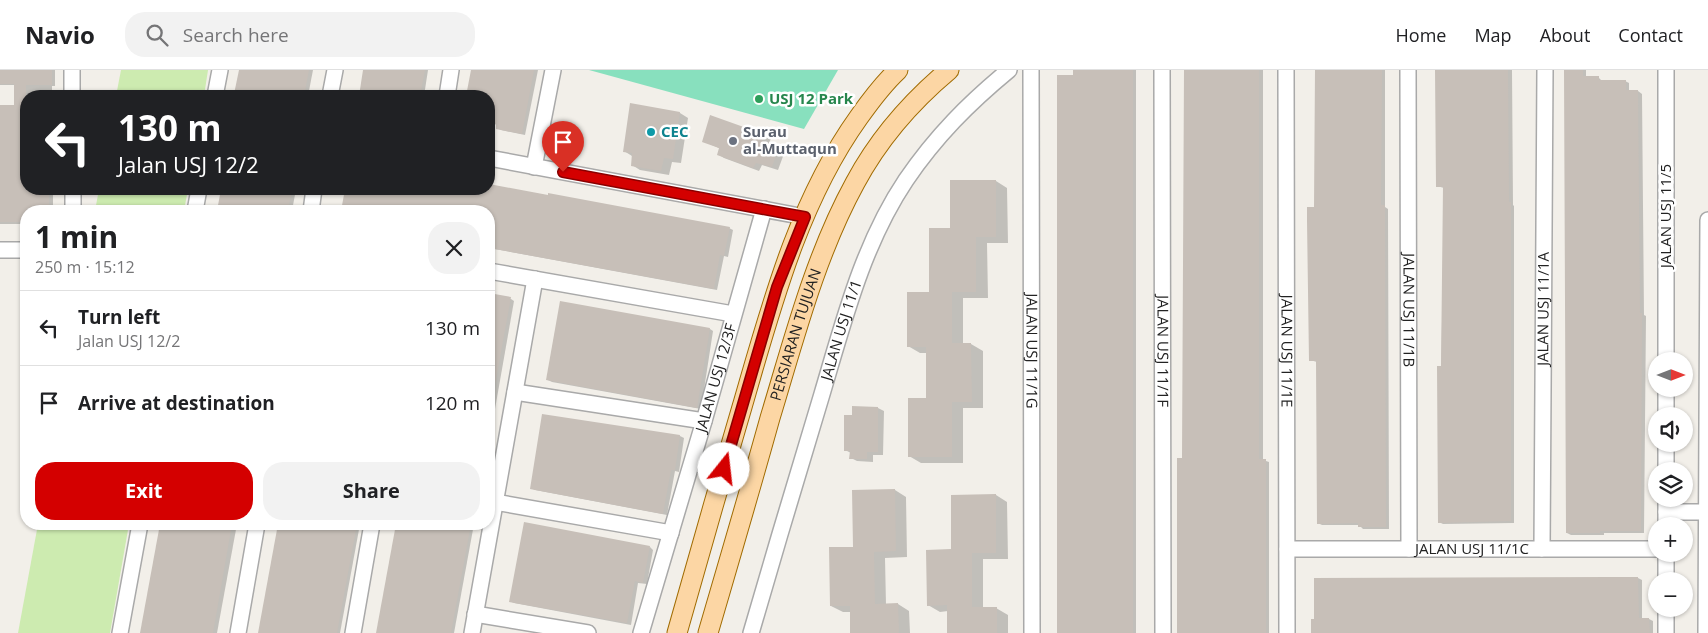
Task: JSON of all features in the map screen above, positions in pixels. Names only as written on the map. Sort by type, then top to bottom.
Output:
[{"type":"main road","name":"PERSIARAN TUJUAN","points":[[676,633],[777,287],[805,217],[826,171],[844,138],[888,79],[898,70]]},
{"type":"main road","name":"PERSIARAN TUJUAN","points":[[708,633],[794,336],[837,221],[855,182],[900,118],[926,89],[949,70]]},
{"type":"street","points":[[72,70],[72,90]]},
{"type":"street","points":[[216,90],[220,70]]},
{"type":"street","points":[[331,90],[335,70]]},
{"type":"street","points":[[447,90],[451,70]]},
{"type":"street","points":[[534,167],[552,70]]},
{"type":"street","name":"JALAN USJ 11/1","points":[[751,633],[846,314],[864,260],[878,230],[906,180],[950,123],[1009,70]]},
{"type":"street","name":"JALAN USJ 11/1G","points":[[1031,70],[1032,633]]},
{"type":"street","name":"JALAN USJ 11/1F","points":[[1162,70],[1163,633]]},
{"type":"street","name":"JALAN USJ 11/1E","points":[[1286,70],[1287,633]]},
{"type":"street","name":"JALAN USJ 11/1B","points":[[1408,70],[1409,549]]},
{"type":"street","name":"JALAN USJ 11/1A","points":[[1542,549],[1545,70]]},
{"type":"street","name":"JALAN USJ 11/5","points":[[1666,70],[1666,352]]},
{"type":"street","points":[[495,159],[805,217]]},
{"type":"street","name":"JALAN USJ 12/3F","points":[[641,633],[704,422],[764,209]]},
{"type":"street","points":[[1706,633],[1708,220]]},
{"type":"street","points":[[0,250],[20,250]]},
{"type":"street","points":[[495,272],[734,314]]},
{"type":"street","points":[[535,279],[495,502],[671,532]]},
{"type":"street","points":[[515,392],[704,422]]},
{"type":"street","points":[[1666,512],[1706,512]]},
{"type":"street","points":[[120,633],[139,530]]},
{"type":"street","points":[[238,633],[256,530]]},
{"type":"street","points":[[352,633],[371,530]]},
{"type":"street","points":[[472,633],[490,530]]},
{"type":"street","name":"JALAN USJ 11/1C","points":[[1287,549],[1648,549]]},
{"type":"street","points":[[475,614],[588,633]]},
{"type":"street","points":[[1666,617],[1666,633]]},
{"type":"green space","points":[[121,70],[208,70],[205,90],[117,90]]},
{"type":"green space","name":"USJ 12 Park","points":[[589,70],[838,70],[804,129]]},
{"type":"green space","points":[[98,195],[187,195],[185,205],[96,205]]},
{"type":"green space","points":[[37,530],[128,530],[110,633],[18,633]]},
{"type":"building","points":[[0,70],[52,70],[52,85],[26,85],[26,90],[20,90],[20,195],[49,195],[49,205],[20,205],[20,222],[0,222],[0,105],[14,105],[14,84],[0,84]]},
{"type":"building","points":[[239,70],[309,70],[305,90],[235,90]]},
{"type":"building","points":[[363,70],[425,70],[421,90],[360,90]]},
{"type":"building","points":[[471,70],[534,70],[522,134],[496,129],[495,90],[467,90]]},
{"type":"building","points":[[1073,70],[1133,70],[1133,633],[1057,633],[1057,75],[1073,75]]},
{"type":"building","points":[[1184,70],[1259,70],[1259,459],[1266,459],[1266,633],[1177,633],[1177,458],[1182,458]]},
{"type":"building","points":[[1315,70],[1382,70],[1381,205],[1385,205],[1386,527],[1358,527],[1358,523],[1317,524],[1316,361],[1309,361],[1307,221],[1307,207],[1314,207]]},
{"type":"building","points":[[1435,70],[1508,70],[1509,202],[1511,202],[1511,521],[1438,523],[1437,366],[1441,366],[1443,187],[1436,187]]},
{"type":"building","points":[[1564,70],[1583,70],[1583,76],[1599,76],[1599,80],[1626,80],[1626,90],[1638,90],[1640,313],[1642,313],[1641,531],[1566,533]]},
{"type":"building","name":"CEC","points":[[630,103],[680,112],[673,159],[664,158],[661,171],[631,166],[632,153],[623,152]]},
{"type":"building","name":"Surau al-Muttaqun","points":[[710,115],[766,135],[762,141],[779,146],[772,167],[756,163],[753,168],[717,155],[719,148],[702,142]]},
{"type":"building","points":[[950,180],[996,180],[996,237],[976,237],[976,292],[952,292],[952,343],[971,343],[972,402],[952,402],[952,457],[908,457],[908,398],[926,398],[926,347],[907,347],[907,292],[929,292],[929,228],[950,228]]},
{"type":"building","points":[[495,185],[548,195],[548,193],[730,227],[724,256],[720,255],[714,289],[495,249],[495,205],[342,205],[344,195],[495,195]]},
{"type":"building","points":[[220,195],[291,195],[289,205],[218,205]]},
{"type":"building","points":[[495,294],[511,297],[495,385]]},
{"type":"building","points":[[560,301],[710,328],[697,408],[546,380]]},
{"type":"building","points":[[852,406],[878,407],[878,452],[867,452],[867,459],[849,459],[850,451],[844,451],[844,415],[852,415]]},
{"type":"building","points":[[542,414],[680,435],[675,470],[671,470],[663,514],[530,489]]},
{"type":"building","points":[[895,489],[896,551],[874,552],[875,604],[898,603],[899,633],[850,633],[850,606],[830,606],[829,547],[853,547],[852,490]]},
{"type":"building","points":[[996,494],[996,553],[972,553],[972,607],[997,607],[997,633],[947,633],[947,605],[927,606],[926,550],[951,549],[951,495]]},
{"type":"building","points":[[524,522],[650,546],[643,583],[635,581],[627,623],[509,602]]},
{"type":"building","points":[[159,530],[231,530],[213,633],[140,633]]},
{"type":"building","points":[[277,530],[356,530],[337,633],[258,633]]},
{"type":"building","points":[[395,530],[470,530],[451,633],[376,633]]},
{"type":"building","points":[[1638,577],[1639,618],[1649,618],[1650,633],[1311,633],[1311,619],[1314,619],[1314,578]]},
{"type":"place","name":"USJ 12 Park","points":[[759,99]]},
{"type":"place","name":"CEC","points":[[651,132]]},
{"type":"place","name":"Surau al-Muttaqun","points":[[733,141]]},
{"type":"route","points":[[563,172],[805,217],[777,287],[724,469]]}]
